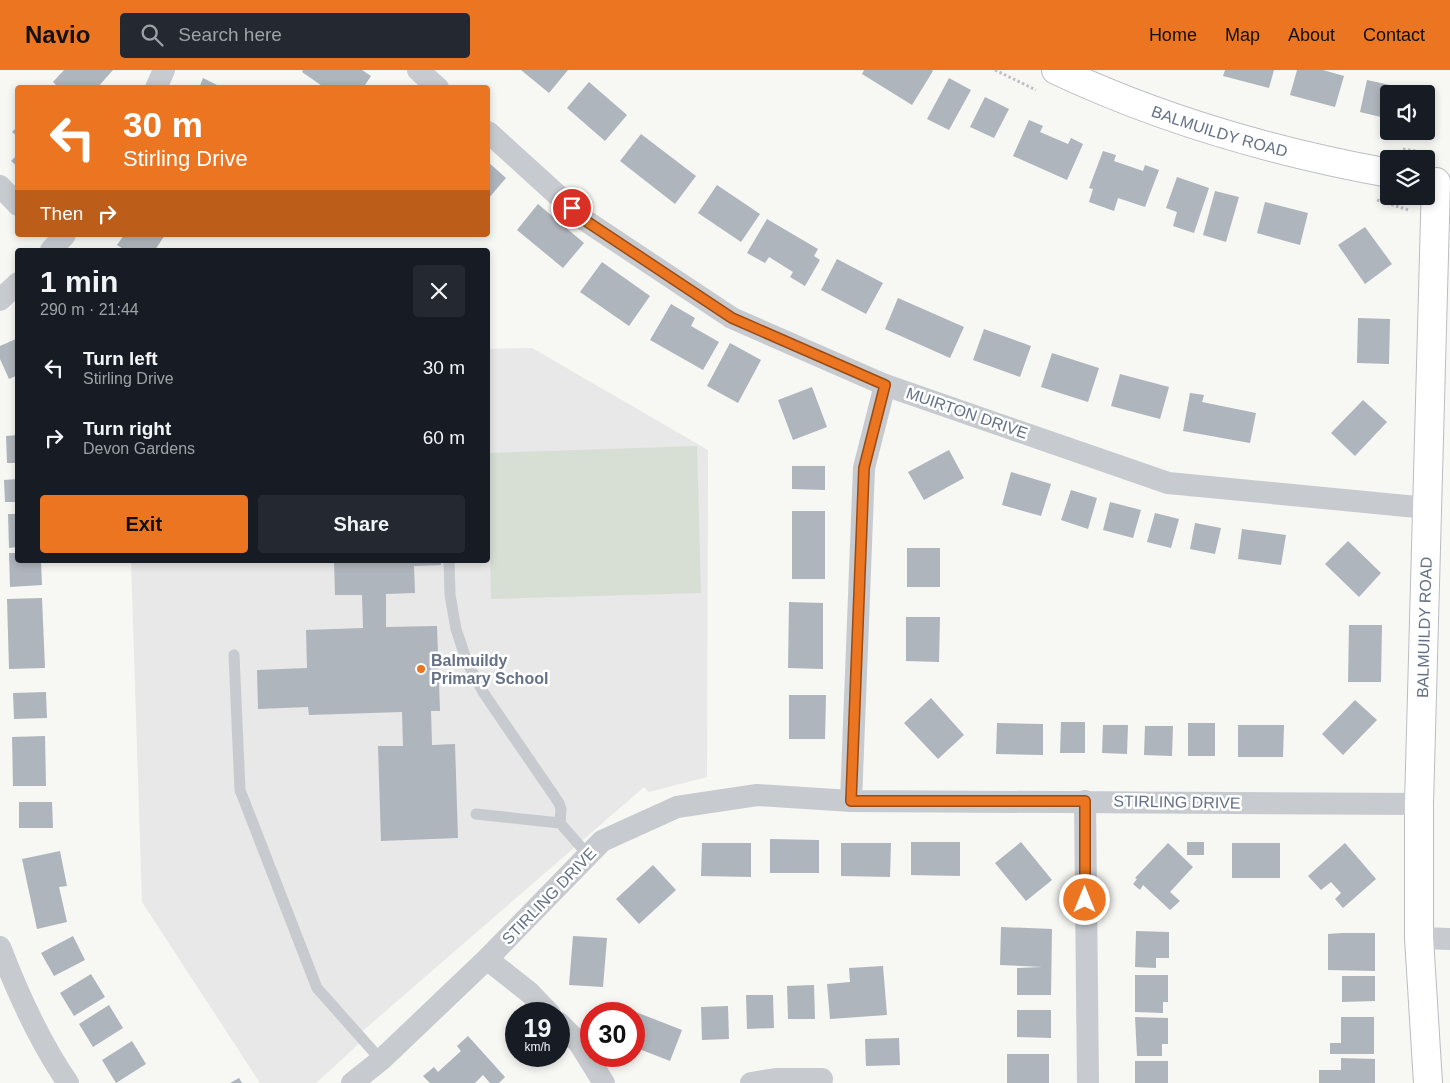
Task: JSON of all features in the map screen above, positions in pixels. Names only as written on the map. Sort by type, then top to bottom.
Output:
[{"type":"street","points":[[157,85],[164,70]]},
{"type":"street","points":[[418,70],[435,85]]},
{"type":"street","name":"BALMUILDY ROAD","points":[[1056,70],[1107,94],[1215,132],[1325,162],[1380,171]]},
{"type":"street","name":"MUIRTON DRIVE","points":[[490,134],[586,221],[732,318],[885,385],[1168,483],[1427,508]]},
{"type":"street","name":"BALMUILDY ROAD","points":[[1428,1083],[1419,938],[1419,804],[1437,182]]},
{"type":"street","points":[[0,186],[15,201]]},
{"type":"street","points":[[0,300],[15,286]]},
{"type":"street","points":[[851,801],[864,468],[885,385]]},
{"type":"street","name":"STIRLING DRIVE","points":[[352,1083],[381,1060],[487,959],[602,841],[677,807],[758,795],[851,801],[1419,804]]},
{"type":"street","points":[[1085,801],[1088,1083]]},
{"type":"street","points":[[1419,938],[1450,939]]},
{"type":"street","points":[[0,947],[25,1005],[53,1060],[68,1083]]},
{"type":"street","points":[[487,959],[538,1002]]},
{"type":"street","points":[[570,1034],[579,1043],[604,1083]]},
{"type":"street","points":[[751,1083],[776,1079],[822,1079]]},
{"type":"lane","points":[[449,563],[450,595],[456,629],[467,662],[483,692],[558,803],[561,809],[560,823]]},
{"type":"lane","points":[[234,655],[240,790],[317,988],[381,1060]]},
{"type":"lane","points":[[476,814],[560,823],[588,855]]},
{"type":"shaded area","name":"Balmuildy Primary School","points":[[532,348],[708,450],[707,777],[649,792],[644,787],[358,1035],[362,1041],[316,1083],[260,1083],[142,902],[131,563],[490,563],[490,349]]},
{"type":"shaded area","points":[[697,446],[701,593],[491,599],[490,453]]},
{"type":"building","points":[[64,70],[113,70],[100,85],[56,85],[53,82]]},
{"type":"building","points":[[303,70],[362,70],[371,76],[365,85],[321,85],[302,72]]},
{"type":"building","points":[[521,70],[568,70],[549,93]]},
{"type":"building","points":[[864,70],[933,71],[912,105],[862,74]]},
{"type":"building","points":[[1225,70],[1274,70],[1269,88],[1223,76]]},
{"type":"building","points":[[1297,70],[1323,70],[1344,76],[1335,107],[1290,95]]},
{"type":"building","points":[[203,78],[217,85],[200,85]]},
{"type":"building","points":[[949,78],[971,90],[949,130],[927,119]]},
{"type":"building","points":[[1367,80],[1390,85],[1380,85],[1380,117],[1360,112]]},
{"type":"building","points":[[589,82],[627,115],[605,141],[567,108]]},
{"type":"building","points":[[985,97],[1009,109],[994,138],[970,127]]},
{"type":"building","points":[[1029,120],[1043,126],[1040,132],[1068,144],[1071,138],[1083,144],[1067,180],[1013,156]]},
{"type":"building","points":[[641,134],[696,176],[675,204],[620,161]]},
{"type":"building","points":[[1103,151],[1116,155],[1114,161],[1143,171],[1145,165],[1159,170],[1145,207],[1118,198],[1114,211],[1089,202],[1093,189],[1089,188]]},
{"type":"building","points":[[490,164],[506,178],[490,197]]},
{"type":"building","points":[[1177,177],[1209,188],[1194,233],[1173,226],[1177,212],[1166,208]]},
{"type":"building","points":[[717,185],[760,214],[741,242],[698,213]]},
{"type":"building","points":[[1215,191],[1239,197],[1226,242],[1203,235]]},
{"type":"building","points":[[1265,202],[1308,213],[1300,245],[1257,233]]},
{"type":"building","points":[[538,204],[584,243],[563,268],[517,230]]},
{"type":"building","points":[[767,219],[818,249],[814,256],[820,260],[805,286],[790,277],[793,272],[769,257],[765,263],[747,253]]},
{"type":"building","points":[[1365,227],[1392,264],[1365,284],[1338,245]]},
{"type":"building","points":[[123,237],[164,237],[156,248],[122,248],[117,245]]},
{"type":"building","points":[[837,259],[883,283],[866,314],[821,290]]},
{"type":"building","points":[[602,262],[650,296],[629,326],[580,292]]},
{"type":"building","points":[[898,298],[964,327],[950,358],[885,329]]},
{"type":"building","points":[[671,304],[695,318],[691,326],[719,342],[703,370],[650,340]]},
{"type":"building","points":[[1358,318],[1390,319],[1389,364],[1357,363]]},
{"type":"building","points":[[984,329],[1031,346],[1020,377],[973,360]]},
{"type":"building","points":[[15,339],[15,376],[9,379],[0,359],[0,346]]},
{"type":"building","points":[[730,343],[761,360],[738,403],[707,386]]},
{"type":"building","points":[[1052,353],[1099,368],[1088,402],[1041,387]]},
{"type":"building","points":[[1120,374],[1169,387],[1160,419],[1111,406]]},
{"type":"building","points":[[812,387],[827,427],[793,440],[778,400]]},
{"type":"building","points":[[1190,393],[1204,395],[1202,402],[1256,413],[1250,443],[1183,431]]},
{"type":"building","points":[[1363,400],[1387,422],[1355,456],[1331,433]]},
{"type":"building","points":[[15,435],[15,463],[7,463],[6,436]]},
{"type":"building","points":[[949,450],[964,478],[924,500],[908,472]]},
{"type":"building","points":[[792,466],[825,466],[825,490],[792,489]]},
{"type":"building","points":[[1011,472],[1051,484],[1041,516],[1002,505]]},
{"type":"building","points":[[15,479],[15,502],[5,502],[4,480]]},
{"type":"building","points":[[1071,490],[1097,498],[1088,529],[1061,520]]},
{"type":"building","points":[[1110,502],[1141,510],[1133,538],[1103,530]]},
{"type":"building","points":[[792,511],[825,511],[825,579],[792,579]]},
{"type":"building","points":[[1155,513],[1179,519],[1171,548],[1147,542]]},
{"type":"building","points":[[8,514],[15,514],[15,547],[9,548]]},
{"type":"building","points":[[1195,523],[1221,528],[1215,554],[1190,549]]},
{"type":"building","points":[[1242,529],[1286,535],[1281,565],[1238,559]]},
{"type":"building","points":[[1348,541],[1381,573],[1359,597],[1325,564]]},
{"type":"building","points":[[907,548],[940,548],[940,587],[907,587]]},
{"type":"building","points":[[9,553],[15,553],[15,563],[41,563],[42,585],[10,587]]},
{"type":"building","points":[[334,563],[441,563],[441,565],[414,566],[415,593],[386,594],[386,627],[437,626],[440,711],[431,711],[432,745],[455,744],[458,838],[381,841],[378,746],[403,746],[402,712],[309,715],[308,707],[258,709],[257,670],[307,668],[306,630],[363,628],[362,595],[335,595]]},
{"type":"building","points":[[42,598],[45,668],[9,669],[7,599]]},
{"type":"building","points":[[789,602],[823,603],[823,669],[788,668]]},
{"type":"building","points":[[906,617],[940,617],[939,662],[906,661]]},
{"type":"building","points":[[1349,625],[1382,625],[1381,682],[1348,682]]},
{"type":"building","points":[[46,692],[47,718],[14,719],[13,693]]},
{"type":"building","points":[[789,695],[826,695],[825,739],[789,739]]},
{"type":"building","points":[[931,698],[964,735],[938,759],[904,723]]},
{"type":"building","points":[[1355,700],[1377,720],[1343,755],[1322,734]]},
{"type":"building","points":[[1061,722],[1085,722],[1085,753],[1060,753]]},
{"type":"building","points":[[997,723],[1043,724],[1043,755],[996,754]]},
{"type":"building","points":[[1188,723],[1215,723],[1215,756],[1188,756]]},
{"type":"building","points":[[1103,725],[1128,725],[1127,754],[1102,753]]},
{"type":"building","points":[[1238,725],[1284,725],[1283,757],[1238,757]]},
{"type":"building","points":[[1145,726],[1173,726],[1172,756],[1144,755]]},
{"type":"building","points":[[45,736],[46,786],[13,786],[12,737]]},
{"type":"building","points":[[19,802],[52,802],[53,828],[19,828]]},
{"type":"building","points":[[770,839],[819,840],[819,873],[770,873]]},
{"type":"building","points":[[911,842],[960,842],[960,876],[911,875]]},
{"type":"building","points":[[1021,842],[1052,880],[1026,901],[995,863]]},
{"type":"building","points":[[1187,842],[1204,842],[1204,855],[1187,855]]},
{"type":"building","points":[[702,843],[751,843],[751,877],[701,876]]},
{"type":"building","points":[[841,843],[891,843],[890,877],[841,876]]},
{"type":"building","points":[[1168,843],[1193,867],[1170,892],[1180,901],[1170,910],[1143,885],[1140,890],[1133,884],[1137,879],[1135,878]]},
{"type":"building","points":[[1232,843],[1280,843],[1280,878],[1232,878]]},
{"type":"building","points":[[1345,843],[1376,879],[1343,908],[1335,899],[1341,893],[1331,882],[1321,890],[1308,876]]},
{"type":"building","points":[[60,851],[67,886],[59,887],[67,922],[37,929],[22,859]]},
{"type":"building","points":[[653,865],[676,890],[639,924],[616,899]]},
{"type":"building","points":[[1001,927],[1052,929],[1051,995],[1017,995],[1017,968],[1042,967],[1000,965]]},
{"type":"building","points":[[1136,931],[1169,932],[1169,958],[1156,958],[1156,968],[1135,967]]},
{"type":"building","points":[[1375,933],[1375,971],[1328,970],[1328,934]]},
{"type":"building","points":[[73,936],[85,960],[54,976],[41,953]]},
{"type":"building","points":[[573,936],[607,938],[603,987],[569,985]]},
{"type":"building","points":[[883,966],[887,1015],[830,1019],[827,984],[850,982],[849,968]]},
{"type":"building","points":[[91,974],[105,997],[74,1016],[60,993]]},
{"type":"building","points":[[1135,975],[1168,975],[1168,1002],[1163,1002],[1163,1013],[1135,1012]]},
{"type":"building","points":[[1342,976],[1375,976],[1375,1001],[1342,1002]]},
{"type":"building","points":[[814,985],[815,1019],[788,1019],[787,986]]},
{"type":"building","points":[[746,995],[773,995],[774,1028],[747,1029]]},
{"type":"building","points":[[109,1005],[123,1028],[93,1047],[79,1024]]},
{"type":"building","points":[[728,1006],[729,1039],[702,1040],[701,1007]]},
{"type":"building","points":[[1017,1010],[1051,1010],[1051,1038],[1017,1037]]},
{"type":"building","points":[[645,1016],[682,1030],[670,1061],[645,1051]]},
{"type":"building","points":[[1135,1017],[1168,1018],[1168,1044],[1162,1044],[1162,1056],[1137,1056]]},
{"type":"building","points":[[1341,1017],[1374,1017],[1374,1054],[1330,1054],[1330,1043],[1341,1043]]},
{"type":"building","points":[[468,1036],[505,1077],[499,1083],[490,1083],[483,1075],[475,1083],[430,1083],[423,1076],[434,1067],[438,1072],[461,1051],[457,1046]]},
{"type":"building","points":[[899,1038],[900,1065],[866,1066],[865,1039]]},
{"type":"building","points":[[132,1041],[146,1064],[116,1083],[102,1060]]},
{"type":"building","points":[[1007,1054],[1049,1054],[1049,1083],[1007,1083]]},
{"type":"building","points":[[1341,1058],[1375,1059],[1375,1083],[1319,1083],[1319,1070],[1341,1070]]},
{"type":"building","points":[[1135,1061],[1168,1061],[1168,1083],[1135,1083]]},
{"type":"building","points":[[239,1078],[242,1083],[230,1083]]},
{"type":"place","name":"Balmuildy Primary School","points":[[421,669]]},
{"type":"route","points":[[572,208],[586,221],[732,318],[885,385],[864,468],[851,801],[1085,801],[1085,900]]}]
